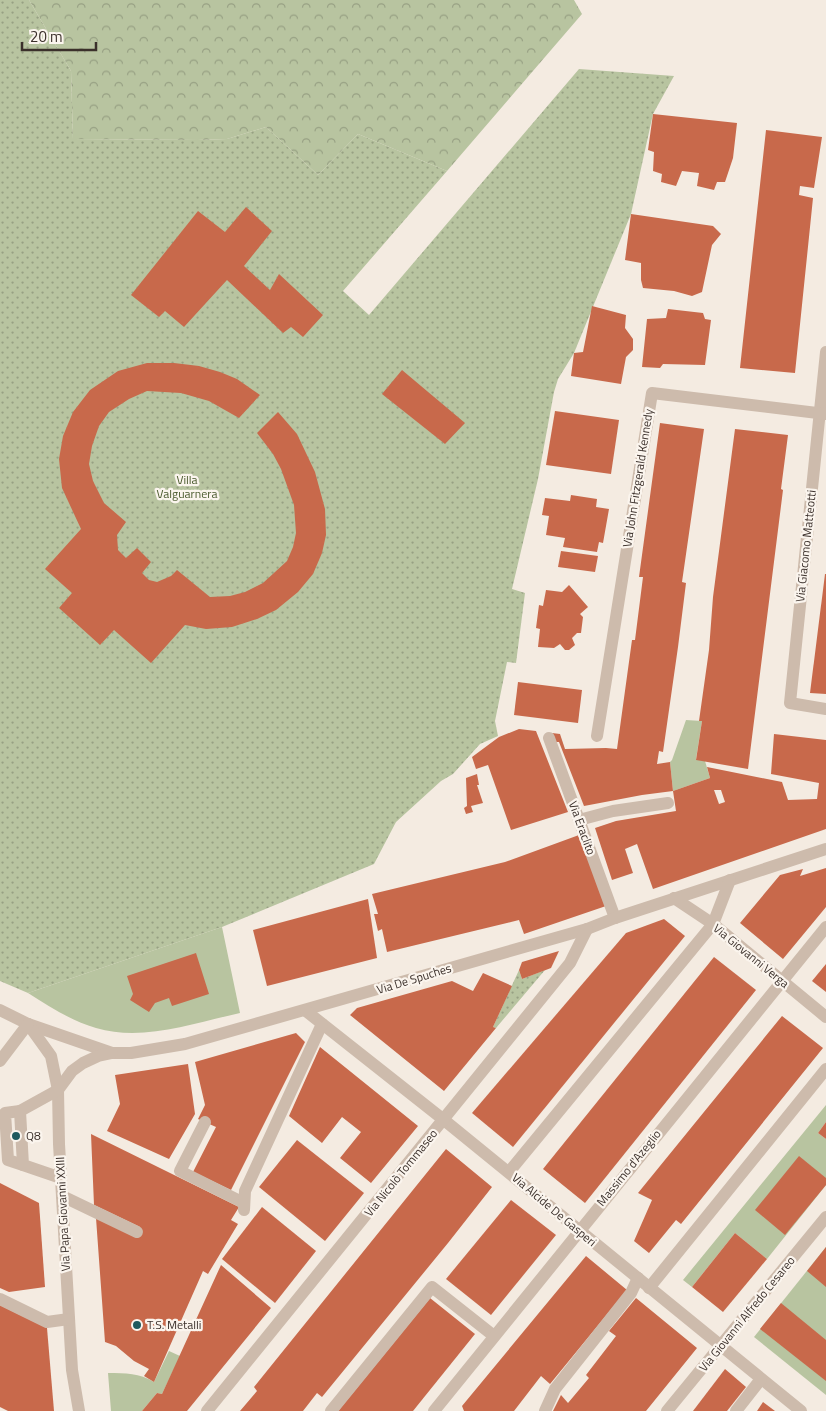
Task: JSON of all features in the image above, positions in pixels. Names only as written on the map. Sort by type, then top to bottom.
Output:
[{"type":"street","name":"Via Giacomo Matteotti","points":[[826,352],[823,413],[790,703],[826,709]]},
{"type":"street","name":"Via John Fitzgerald Kennedy","points":[[597,736],[652,393],[823,413]]},
{"type":"street","name":"Via Eraclito","points":[[549,738],[615,918]]},
{"type":"street","points":[[579,820],[613,811],[668,803]]},
{"type":"street","name":"Via De Spuches","points":[[0,1010],[28,1024],[112,1053],[131,1053],[185,1044],[306,1011],[586,929],[674,898],[826,849]]},
{"type":"street","points":[[509,1172],[713,924],[730,880]]},
{"type":"street","name":"Via Giovanni Verga","points":[[674,898],[713,924],[826,1017]]},
{"type":"street","name":"Massimo d'Azeglio","points":[[439,1409],[494,1336],[781,980],[826,927]]},
{"type":"street","name":"Via Nicolò Tommaseo","points":[[207,1411],[570,963],[586,929]]},
{"type":"street","name":"Via Alcide De Gasperi","points":[[306,1011],[509,1172],[801,1411]]},
{"type":"street","points":[[0,1061],[28,1024]]},
{"type":"street","name":"Via Papa Giovanni XXIII","points":[[28,1024],[51,1056],[58,1090],[72,1370],[79,1411]]},
{"type":"street","points":[[205,1122],[180,1171],[244,1206],[245,1191],[322,1024]]},
{"type":"street","points":[[61,1178],[23,1165],[20,1111],[58,1090],[72,1071],[83,1063],[98,1056],[112,1053]]},
{"type":"street","points":[[649,1288],[826,1069]]},
{"type":"street","points":[[62,1196],[137,1232]]},
{"type":"street","name":"Via Giovanni Alfredo Cesareo","points":[[667,1411],[826,1217]]},
{"type":"street","points":[[545,1411],[555,1389],[631,1293],[638,1278]]},
{"type":"street","points":[[331,1411],[432,1287],[494,1336]]},
{"type":"street","points":[[0,1299],[47,1322],[69,1319]]},
{"type":"street","points":[[736,1411],[761,1379]]},
{"type":"green space","points":[[0,0],[29,0],[71,71],[73,139],[227,139],[266,127],[318,175],[358,134],[447,171],[343,291],[369,315],[579,69],[674,76],[653,114],[631,214],[574,353],[558,379],[554,392],[538,479],[512,589],[525,593],[516,663],[507,662],[495,721],[498,736],[480,744],[453,774],[441,781],[396,822],[374,864],[222,927],[28,993],[0,981]]},
{"type":"green space","points":[[29,0],[574,0],[582,14],[447,171],[358,134],[318,175],[266,127],[227,139],[73,139],[71,71]]},
{"type":"green space","points":[[686,720],[702,721],[696,759],[705,761],[710,778],[673,791],[670,762]]},
{"type":"green space","points":[[222,927],[240,1013],[168,1030],[132,1033],[114,1032],[96,1028],[60,1013],[28,993]]},
{"type":"green space","points":[[519,970],[522,979],[545,970],[496,1028],[493,1027]]},
{"type":"green space","points":[[826,1105],[826,1122],[818,1133],[826,1139],[826,1185],[767,1259],[735,1233],[692,1287],[683,1280]]},
{"type":"green space","points":[[826,1247],[826,1395],[754,1337]]},
{"type":"green space","points":[[169,1351],[180,1356],[162,1394],[157,1393],[142,1411],[111,1411],[108,1373],[132,1374],[154,1382]]},
{"type":"building","points":[[653,114],[737,123],[733,158],[725,182],[717,182],[714,190],[697,186],[699,173],[682,171],[676,186],[661,182],[662,174],[653,171],[654,152],[648,150]]},
{"type":"building","points":[[766,130],[822,137],[814,188],[800,186],[799,195],[813,198],[795,373],[740,368]]},
{"type":"building","points":[[246,207],[272,231],[244,266],[270,290],[279,274],[323,315],[303,337],[291,327],[283,333],[227,280],[184,327],[165,311],[159,317],[131,295],[198,211],[225,232]]},
{"type":"building","points":[[631,214],[713,226],[721,234],[712,245],[702,292],[692,296],[674,291],[643,288],[641,263],[625,260]]},
{"type":"building","points":[[592,306],[626,315],[625,328],[633,339],[633,350],[626,357],[621,384],[571,376],[574,353],[583,352]]},
{"type":"building","points":[[668,309],[703,313],[705,319],[711,320],[705,365],[663,364],[660,368],[642,367],[647,319],[666,318]]},
{"type":"building","name":"Villa Valguarnera","points":[[147,363],[174,363],[199,366],[237,379],[260,395],[239,418],[209,401],[181,393],[147,391],[129,399],[109,412],[99,426],[92,446],[89,464],[93,481],[104,503],[126,522],[117,535],[118,550],[126,558],[137,548],[151,562],[142,573],[149,580],[157,582],[171,576],[177,570],[210,597],[230,596],[245,592],[263,583],[287,561],[296,533],[294,505],[281,469],[273,454],[257,433],[278,412],[297,434],[315,472],[325,509],[326,535],[322,553],[313,574],[298,592],[276,610],[257,619],[232,627],[206,629],[185,625],[151,663],[114,630],[100,645],[59,608],[72,593],[45,569],[81,529],[62,488],[59,459],[63,436],[73,412],[90,390],[118,371]]},
{"type":"building","points":[[402,370],[465,423],[445,444],[382,394]]},
{"type":"building","points":[[555,411],[619,420],[611,474],[546,465]]},
{"type":"building","points":[[660,423],[704,429],[682,582],[686,583],[678,647],[663,752],[659,751],[657,764],[670,762],[673,791],[584,806],[559,742],[553,742],[552,733],[560,734],[565,749],[617,749],[632,640],[635,640],[643,577],[639,577]]},
{"type":"building","points":[[735,429],[788,435],[781,489],[783,490],[748,769],[696,760],[702,721],[699,721],[709,650],[713,597]]},
{"type":"building","points":[[571,495],[597,499],[596,507],[609,509],[603,543],[599,542],[597,552],[563,547],[565,538],[546,535],[549,516],[542,515],[545,498],[570,501]]},
{"type":"building","points":[[561,551],[598,556],[595,572],[558,567]]},
{"type":"building","points":[[826,574],[826,694],[810,693]]},
{"type":"building","points":[[569,585],[588,607],[580,614],[583,617],[581,633],[577,633],[572,638],[575,645],[569,650],[565,650],[560,644],[554,648],[538,647],[540,629],[536,628],[539,605],[543,606],[546,590],[562,592]]},
{"type":"building","points":[[518,682],[582,690],[578,723],[514,715]]},
{"type":"building","points":[[519,729],[536,731],[568,812],[511,830],[488,765],[476,769],[472,757],[499,737]]},
{"type":"building","points":[[774,734],[826,740],[826,829],[653,889],[637,844],[625,849],[633,873],[612,880],[595,828],[616,821],[676,811],[673,791],[710,778],[707,767],[782,782],[788,800],[817,799],[819,783],[771,774]],"holes":[[[714,790],[721,790],[725,802],[719,804]]]},
{"type":"building","points":[[477,774],[479,785],[477,785],[483,803],[471,806],[473,812],[466,814],[464,808],[467,806],[466,778]]},
{"type":"building","points":[[579,835],[606,906],[524,934],[519,920],[387,952],[382,929],[378,931],[374,914],[378,914],[372,894],[505,862]]},
{"type":"building","points":[[826,868],[826,907],[783,959],[740,923],[780,875],[803,869],[800,876]]},
{"type":"building","points":[[368,899],[377,958],[267,986],[253,930]]},
{"type":"building","points":[[664,919],[685,936],[513,1147],[472,1113],[626,933]]},
{"type":"building","points":[[559,951],[551,968],[522,979],[519,970],[522,962]]},
{"type":"building","points":[[196,953],[209,994],[172,1006],[169,998],[155,1003],[149,1012],[130,1000],[133,994],[127,976]]},
{"type":"building","points":[[714,957],[756,990],[585,1203],[543,1169]]},
{"type":"building","points":[[826,964],[826,992],[812,981]]},
{"type":"building","points":[[483,973],[512,986],[493,1027],[496,1028],[444,1091],[350,1015],[357,1008],[452,981],[473,991]]},
{"type":"building","points":[[782,1016],[823,1048],[681,1224],[676,1220],[649,1253],[634,1241],[652,1200],[638,1193]]},
{"type":"building","points":[[296,1033],[305,1042],[231,1190],[193,1172],[216,1127],[198,1119],[205,1105],[195,1062]]},
{"type":"building","points":[[320,1047],[418,1126],[371,1183],[340,1158],[361,1132],[342,1117],[322,1143],[289,1116]]},
{"type":"building","points":[[188,1064],[195,1114],[169,1159],[107,1131],[120,1104],[115,1075]]},
{"type":"building","points":[[826,1122],[826,1139],[818,1133]]},
{"type":"building","points":[[91,1134],[239,1207],[231,1220],[238,1224],[208,1274],[203,1271],[154,1382],[144,1376],[149,1369],[134,1361],[116,1346],[105,1342],[96,1218],[140,1227],[94,1205]]},
{"type":"building","points":[[297,1140],[364,1193],[325,1241],[259,1187]]},
{"type":"building","points":[[446,1149],[492,1187],[448,1243],[322,1397],[317,1393],[303,1411],[240,1411],[257,1391],[254,1387]]},
{"type":"building","points":[[799,1156],[826,1178],[826,1185],[785,1235],[755,1210]]},
{"type":"building","points":[[0,1183],[39,1203],[45,1287],[9,1292],[0,1288]]},
{"type":"building","points":[[511,1200],[556,1235],[491,1315],[446,1279]]},
{"type":"building","points":[[262,1207],[316,1251],[275,1303],[222,1259]]},
{"type":"building","points":[[735,1233],[767,1259],[723,1312],[692,1287]]},
{"type":"building","points":[[826,1247],[826,1287],[807,1271]]},
{"type":"building","points":[[586,1256],[627,1290],[550,1384],[541,1376],[514,1411],[464,1411],[462,1406]]},
{"type":"building","points":[[221,1265],[271,1308],[187,1411],[142,1411],[157,1393],[162,1394]]},
{"type":"building","points":[[430,1298],[475,1334],[413,1411],[338,1411]]},
{"type":"building","points":[[636,1298],[697,1348],[646,1411],[553,1411],[561,1395],[568,1403],[589,1378],[586,1375],[616,1336],[609,1331]]},
{"type":"building","points":[[781,1303],[826,1340],[826,1381],[760,1329]]},
{"type":"building","points":[[0,1305],[47,1328],[54,1411],[8,1411],[0,1407]]},
{"type":"building","points":[[725,1369],[746,1387],[727,1411],[693,1411]]},
{"type":"building","points":[[763,1402],[775,1411],[757,1411]]},
{"type":"place","name":"Q8","points":[[16,1136]]},
{"type":"place","name":"T.S. Metalli","points":[[137,1325]]}]
